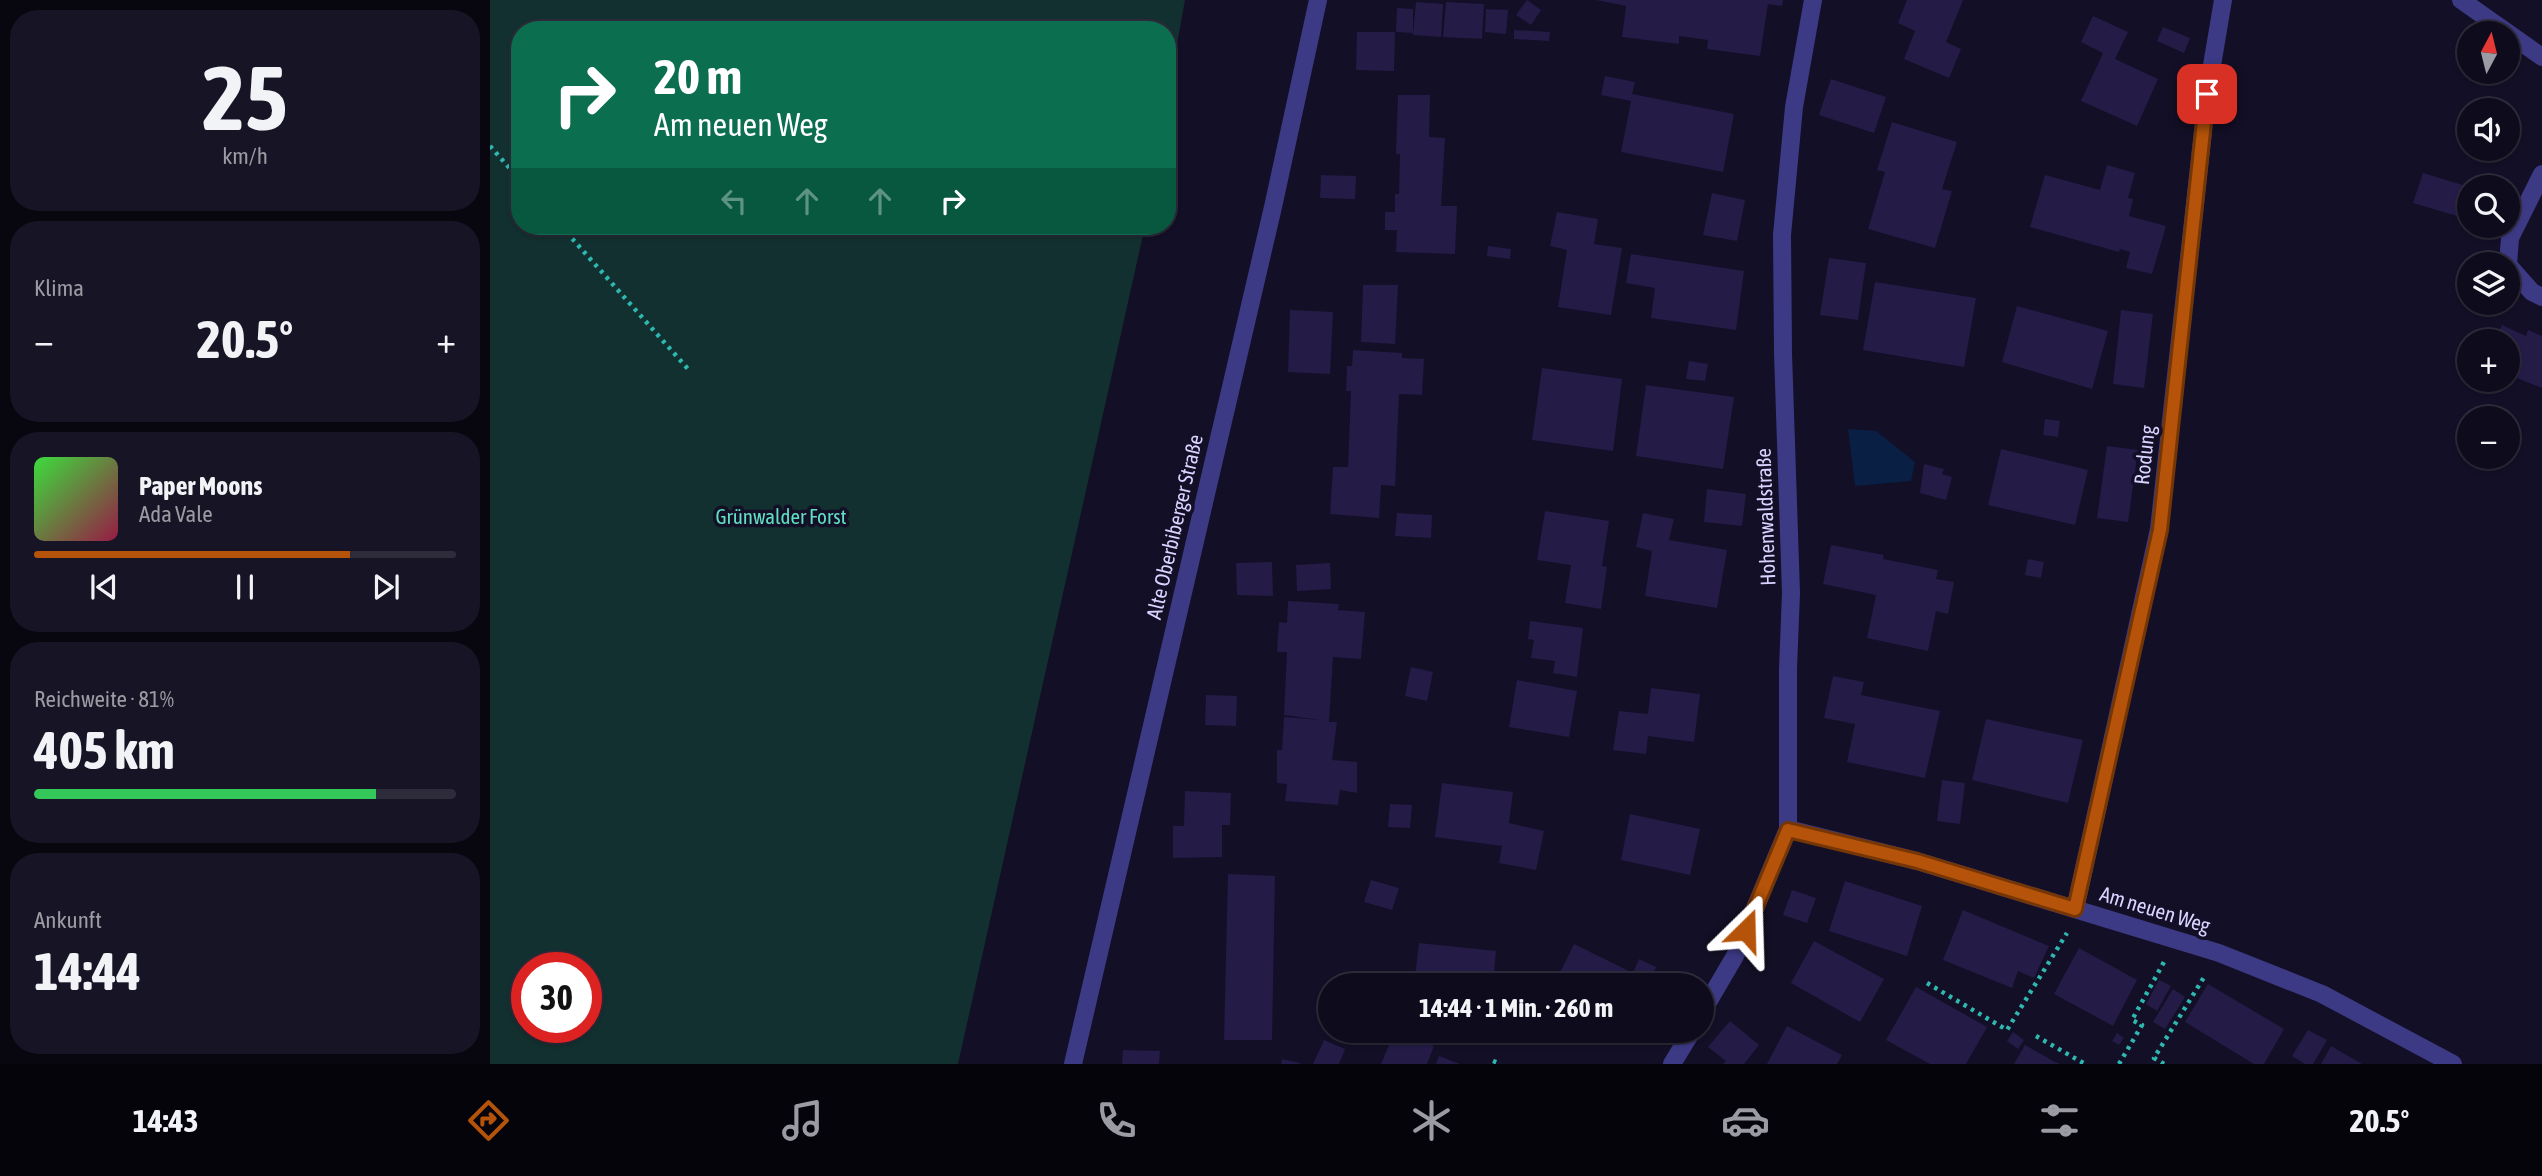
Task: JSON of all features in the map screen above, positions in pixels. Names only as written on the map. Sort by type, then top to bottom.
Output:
[{"type":"street","name":"Alte Oberbiberger Straße","points":[[1073,1064],[1273,207],[1318,0]]},
{"type":"street","name":"Hohenwaldstraße","points":[[1714,992],[1735,956],[1788,830],[1791,593],[1782,235],[1794,107],[1813,0]]},
{"type":"street","name":"Rodung","points":[[2078,910],[2160,530],[2207,94],[2223,0]]},
{"type":"street","points":[[2461,0],[2542,57]]},
{"type":"street","points":[[2542,174],[2510,238],[2508,265],[2532,292],[2542,297]]},
{"type":"street","name":"Am neuen Weg","points":[[1788,830],[1917,861],[2219,953],[2322,994],[2421,1056],[2454,1064]]},
{"type":"street","points":[[1672,1064],[1685,1043]]},
{"type":"path","points":[[490,146],[511,170]]},
{"type":"path","points":[[569,235],[688,369]]},
{"type":"path","points":[[1927,984],[2007,1030],[2078,910]]},
{"type":"path","points":[[2119,1064],[2142,1025],[2132,1020],[2176,940]]},
{"type":"path","points":[[2164,1064],[2154,1058],[2219,953]]},
{"type":"path","points":[[2036,1036],[2085,1064]]},
{"type":"path","points":[[1493,1061],[1501,1064]]},
{"type":"green space","name":"Grünwalder Forst","points":[[490,0],[1185,0],[1176,50],[1176,21],[511,21],[511,235],[1143,235],[958,1064],[490,1064]]},
{"type":"water","points":[[1848,429],[1876,431],[1915,462],[1911,481],[1855,486]]},
{"type":"building","points":[[1527,0],[1541,10],[1531,25],[1516,15]]},
{"type":"building","points":[[1596,0],[1783,0],[1782,6],[1768,4],[1760,56],[1707,49],[1708,40],[1679,36],[1679,44],[1622,37],[1626,6]]},
{"type":"building","points":[[1907,0],[1963,0],[1946,42],[1961,49],[1949,78],[1904,59],[1915,31],[1898,23]]},
{"type":"building","points":[[1416,2],[1443,4],[1441,37],[1413,35]]},
{"type":"building","points":[[1446,2],[1484,4],[1482,39],[1443,37]]},
{"type":"building","points":[[1397,8],[1413,9],[1413,33],[1396,32]]},
{"type":"building","points":[[1486,9],[1508,10],[1506,34],[1485,32]]},
{"type":"building","points":[[2093,16],[2128,32],[2115,59],[2158,79],[2137,126],[2081,101],[2103,53],[2081,42]]},
{"type":"building","points":[[2163,27],[2190,38],[2184,53],[2157,41]]},
{"type":"building","points":[[1514,30],[1550,32],[1549,41],[1514,39]]},
{"type":"building","points":[[1357,32],[1395,32],[1394,71],[1356,70]]},
{"type":"building","points":[[1605,76],[1635,82],[1632,94],[1734,114],[1723,172],[1621,152],[1631,101],[1601,95]]},
{"type":"building","points":[[1831,79],[1886,97],[1874,133],[1819,115]]},
{"type":"building","points":[[1398,95],[1430,95],[1429,137],[1445,138],[1441,206],[1457,206],[1455,254],[1396,252],[1397,230],[1385,230],[1385,212],[1395,212],[1395,194],[1399,194],[1400,154],[1396,154]]},
{"type":"building","points":[[1892,122],[1957,142],[1942,189],[1952,191],[1935,248],[1868,229],[1885,172],[1877,170]]},
{"type":"building","points":[[2107,165],[2135,173],[2128,198],[2133,199],[2129,216],[2166,226],[2152,274],[2126,268],[2130,252],[2120,249],[2119,252],[2030,227],[2045,175],[2100,190]]},
{"type":"building","points":[[2423,173],[2457,183],[2457,216],[2413,203]]},
{"type":"building","points":[[1321,175],[1356,176],[1355,199],[1320,198]]},
{"type":"building","points":[[1712,193],[1745,200],[1737,241],[1703,235]]},
{"type":"building","points":[[1557,212],[1598,219],[1594,244],[1622,248],[1611,315],[1558,307],[1567,250],[1550,246]]},
{"type":"building","points":[[1488,246],[1511,249],[1510,259],[1487,256]]},
{"type":"building","points":[[1631,254],[1744,271],[1736,330],[1651,318],[1655,288],[1626,283]]},
{"type":"building","points":[[1829,258],[1866,263],[1858,320],[1820,315]]},
{"type":"building","points":[[1875,282],[1976,298],[1964,367],[1863,350]]},
{"type":"building","points":[[1363,285],[1398,285],[1395,344],[1361,342]]},
{"type":"building","points":[[2017,306],[2108,331],[2092,389],[2002,362]]},
{"type":"building","points":[[1290,310],[1333,312],[1330,374],[1288,372]]},
{"type":"building","points":[[2121,310],[2153,314],[2144,388],[2113,384]]},
{"type":"building","points":[[2528,330],[2542,336],[2542,388],[2520,379],[2520,333],[2526,336]]},
{"type":"building","points":[[1353,350],[1402,353],[1402,358],[1424,359],[1422,395],[1399,394],[1395,486],[1381,485],[1379,518],[1330,514],[1333,467],[1348,467],[1351,391],[1346,391],[1347,366],[1352,366]]},
{"type":"building","points":[[1689,361],[1708,364],[1705,381],[1686,379]]},
{"type":"building","points":[[1542,368],[1622,379],[1613,451],[1532,440]]},
{"type":"building","points":[[1646,385],[1734,397],[1723,469],[1636,456]]},
{"type":"building","points":[[2045,419],[2060,421],[2058,437],[2043,435]]},
{"type":"building","points":[[2107,446],[2138,450],[2128,522],[2097,518]]},
{"type":"building","points":[[2001,449],[2088,470],[2075,525],[1988,505]]},
{"type":"building","points":[[1924,464],[1944,469],[1942,474],[1952,477],[1946,500],[1920,493]]},
{"type":"building","points":[[1707,489],[1746,494],[1742,526],[1704,522]]},
{"type":"building","points":[[1545,511],[1609,521],[1602,566],[1607,567],[1601,609],[1565,603],[1571,565],[1537,560]]},
{"type":"building","points":[[1397,513],[1432,515],[1431,538],[1395,536]]},
{"type":"building","points":[[1643,513],[1674,519],[1669,540],[1727,550],[1717,608],[1645,596],[1652,551],[1636,547]]},
{"type":"building","points":[[1831,545],[1884,555],[1883,559],[1938,570],[1936,579],[1954,582],[1948,614],[1936,611],[1928,651],[1867,638],[1876,595],[1823,584]]},
{"type":"building","points":[[2028,559],[2044,562],[2041,578],[2025,575]]},
{"type":"building","points":[[1272,562],[1273,596],[1237,595],[1236,563]]},
{"type":"building","points":[[1330,563],[1331,589],[1297,591],[1296,565]]},
{"type":"building","points":[[1288,601],[1339,604],[1338,610],[1365,612],[1361,659],[1333,657],[1329,722],[1337,722],[1332,760],[1357,762],[1357,793],[1340,790],[1338,805],[1285,801],[1287,784],[1277,783],[1277,750],[1282,750],[1284,717],[1321,720],[1284,715],[1287,652],[1277,652],[1279,622],[1287,623]]},
{"type":"building","points":[[1530,621],[1583,628],[1577,677],[1553,673],[1555,661],[1531,658],[1534,640],[1528,639]]},
{"type":"building","points":[[1411,667],[1433,672],[1427,701],[1405,696]]},
{"type":"building","points":[[1833,676],[1864,682],[1861,695],[1940,711],[1925,778],[1847,762],[1855,724],[1824,718]]},
{"type":"building","points":[[1517,680],[1577,691],[1569,737],[1509,727]]},
{"type":"building","points":[[1651,688],[1700,694],[1694,742],[1648,736],[1646,754],[1613,750],[1619,711],[1648,714]]},
{"type":"building","points":[[1206,695],[1237,696],[1236,726],[1205,725]]},
{"type":"building","points":[[1986,719],[2083,740],[2068,803],[1972,780]]},
{"type":"building","points":[[1942,780],[1965,783],[1960,824],[1937,821]]},
{"type":"building","points":[[1442,783],[1513,792],[1509,823],[1544,831],[1536,870],[1499,863],[1502,846],[1435,837]]},
{"type":"building","points":[[1185,791],[1231,793],[1230,825],[1222,825],[1222,857],[1173,858],[1173,826],[1184,826]]},
{"type":"building","points":[[1390,804],[1412,805],[1410,828],[1388,827]]},
{"type":"building","points":[[1630,814],[1700,829],[1690,875],[1621,860]]},
{"type":"building","points":[[1228,874],[1275,876],[1272,1040],[1224,1040]]},
{"type":"building","points":[[1371,880],[1399,888],[1392,910],[1364,902]]},
{"type":"building","points":[[1845,881],[1922,906],[1907,956],[1829,931]]},
{"type":"building","points":[[1792,890],[1816,898],[1807,923],[1783,915]]},
{"type":"building","points":[[1963,910],[2049,946],[2034,978],[2018,971],[2012,988],[1943,960]]},
{"type":"building","points":[[1814,941],[1884,979],[1860,1022],[1791,983]]},
{"type":"building","points":[[1419,943],[1496,951],[1494,973],[1415,973]]},
{"type":"building","points":[[1574,944],[1633,973],[1560,973]]},
{"type":"building","points":[[2079,948],[2137,980],[2113,1026],[2054,994]]},
{"type":"building","points":[[1639,959],[1656,967],[1653,973],[1633,973]]},
{"type":"building","points":[[2159,980],[2171,986],[2157,1011],[2146,1004]]},
{"type":"building","points":[[2208,984],[2284,1029],[2264,1064],[2254,1064],[2185,1022]]},
{"type":"building","points":[[1916,987],[1987,1027],[1966,1064],[1930,1064],[1886,1040]]},
{"type":"building","points":[[2173,989],[2185,997],[2165,1029],[2153,1022]]},
{"type":"building","points":[[1730,1021],[1759,1045],[1744,1064],[1723,1064],[1726,1061],[1708,1047]]},
{"type":"building","points":[[1787,1026],[1842,1055],[1837,1064],[1767,1064]]},
{"type":"building","points":[[2308,1030],[2327,1040],[2313,1064],[2305,1064],[2292,1056]]},
{"type":"building","points":[[2013,1032],[2024,1040],[2018,1049],[2007,1041]]},
{"type":"building","points":[[2117,1033],[2124,1038],[2119,1045],[2112,1041]]},
{"type":"building","points":[[1323,1043],[1331,1043],[1345,1049],[1339,1064],[1313,1064]]},
{"type":"building","points":[[1390,1043],[1426,1043],[1434,1046],[1427,1064],[1381,1064]]},
{"type":"building","points":[[2025,1045],[2055,1062],[2060,1064],[2014,1064]]},
{"type":"building","points":[[2331,1046],[2362,1064],[2321,1064]]},
{"type":"building","points":[[1123,1050],[1160,1051],[1159,1064],[1122,1064]]},
{"type":"building","points":[[1439,1056],[1460,1064],[1436,1064]]},
{"type":"building","points":[[1282,1059],[1300,1063],[1300,1064],[1281,1064]]},
{"type":"route","points":[[1746,930],[1788,830],[1917,861],[2075,909],[2160,530],[2207,94]]}]
